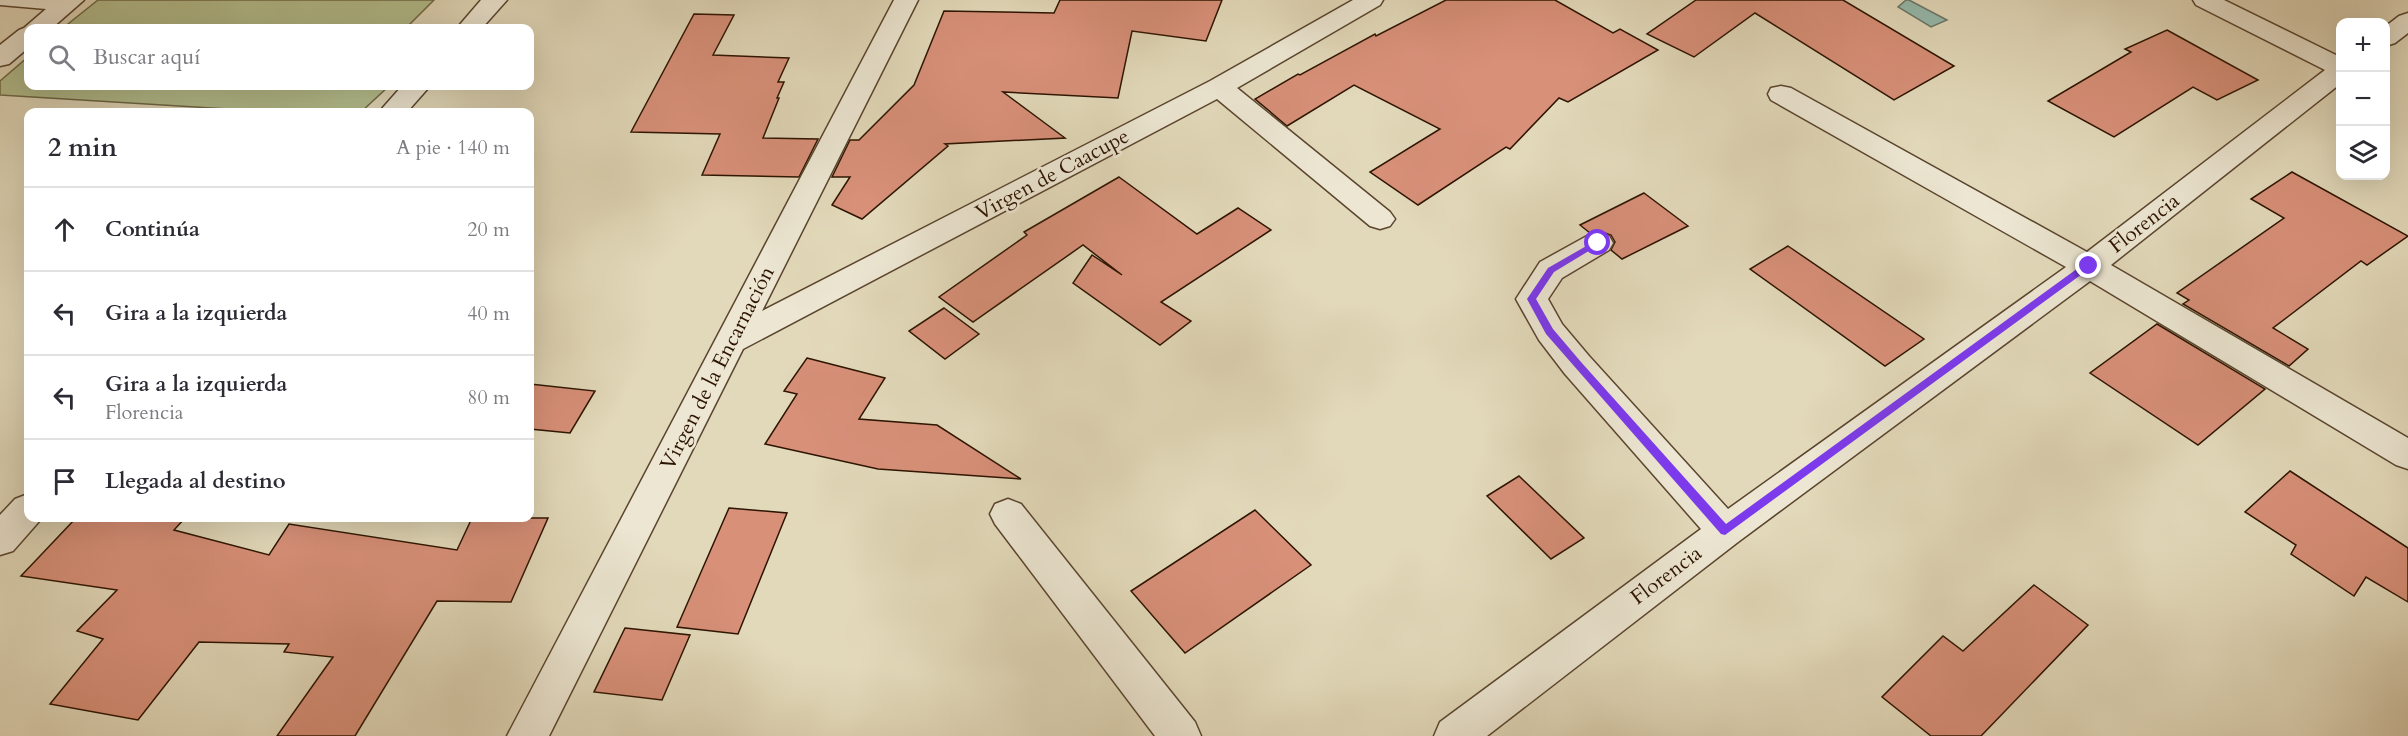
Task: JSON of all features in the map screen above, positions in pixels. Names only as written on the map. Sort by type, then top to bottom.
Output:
[{"type":"street","points":[[9,0],[71,1]]},
{"type":"street","points":[[473,24],[495,0]]},
{"type":"street","name":"Virgen de la Encarnación","points":[[528,736],[906,0]]},
{"type":"street","name":"Virgen de Caacupe","points":[[730,342],[1219,87],[1371,0]]},
{"type":"street","points":[[2205,0],[2336,65]]},
{"type":"street","points":[[42,24],[71,1]]},
{"type":"street","points":[[2390,34],[2408,21]]},
{"type":"street","name":"Florencia","points":[[1455,736],[1725,531],[2089,266],[2339,72]]},
{"type":"street","points":[[1219,87],[1380,219]]},
{"type":"street","points":[[396,108],[413,90]]},
{"type":"street","points":[[1781,94],[2089,266],[2408,455]]},
{"type":"street","points":[[1598,243],[1551,270],[1532,299],[1550,332],[1563,348],[1725,531]]},
{"type":"street","points":[[0,540],[24,513]]},
{"type":"street","points":[[1008,514],[1180,736]]},
{"type":"green space","points":[[98,0],[434,0],[410,24],[68,24]]},
{"type":"green space","points":[[24,60],[24,90],[385,90],[365,108],[210,108],[0,95],[0,81]]},
{"type":"water","points":[[1906,0],[1947,20],[1931,27],[1898,7]]},
{"type":"building","points":[[1060,0],[1222,0],[1206,41],[1132,31],[1118,98],[1003,92],[1065,138],[945,144],[948,146],[862,219],[832,205],[850,177],[832,177],[850,140],[859,140],[914,85],[944,11],[1054,13]]},
{"type":"building","points":[[1446,0],[1555,0],[1613,33],[1620,29],[1658,50],[1568,102],[1559,98],[1510,149],[1506,147],[1418,205],[1370,172],[1440,129],[1354,85],[1287,126],[1255,99],[1375,34],[1376,36]]},
{"type":"building","points":[[1696,0],[1843,0],[1954,66],[1894,100],[1755,13],[1694,57],[1647,34]]},
{"type":"building","points":[[694,14],[734,15],[713,55],[789,58],[778,82],[784,82],[763,138],[818,139],[799,177],[702,175],[720,134],[631,132]]},
{"type":"building","points":[[2167,30],[2258,80],[2217,100],[2193,87],[2114,137],[2048,101],[2131,52],[2125,49]]},
{"type":"building","points":[[2292,172],[2408,236],[2367,265],[2361,261],[2273,328],[2308,349],[2289,366],[2183,304],[2189,300],[2177,293],[2284,218],[2251,199]]},
{"type":"building","points":[[1119,177],[1197,234],[1238,208],[1271,230],[1161,302],[1191,321],[1160,345],[1073,283],[1092,255],[1122,275],[1083,245],[973,322],[939,297],[1027,235],[1024,232]]},
{"type":"building","points":[[1644,193],[1688,226],[1622,259],[1611,250],[1615,242],[1611,235],[1599,231],[1590,233],[1580,225]]},
{"type":"building","points":[[1788,246],[1924,339],[1885,366],[1750,269]]},
{"type":"building","points":[[944,308],[979,334],[945,359],[909,331]]},
{"type":"building","points":[[2157,324],[2265,389],[2198,445],[2090,373]]},
{"type":"building","points":[[807,358],[885,378],[859,419],[937,425],[1021,479],[878,469],[765,444],[797,394],[784,391]]},
{"type":"building","points":[[534,384],[595,391],[570,433],[534,429]]},
{"type":"building","points":[[2290,471],[2408,548],[2408,602],[2366,577],[2354,596],[2291,554],[2296,545],[2245,512]]},
{"type":"building","points":[[1519,476],[1584,538],[1551,559],[1487,496]]},
{"type":"building","points":[[729,508],[787,513],[738,634],[677,627]]},
{"type":"building","points":[[1255,510],[1311,565],[1185,653],[1131,591]]},
{"type":"building","points":[[534,518],[548,518],[511,602],[437,601],[355,736],[277,736],[333,657],[284,652],[289,644],[199,642],[138,720],[50,704],[103,639],[77,631],[117,590],[21,576],[72,522],[181,522],[174,530],[269,555],[289,524],[457,550],[470,522],[534,522]]},
{"type":"building","points":[[2034,585],[2088,625],[1981,736],[1931,736],[1882,697],[1943,636],[1963,651]]},
{"type":"building","points":[[625,628],[690,635],[662,700],[594,692]]},
{"type":"route","points":[[1598,243],[1551,270],[1532,299],[1550,332],[1577,365],[1725,531],[2089,266]]}]
